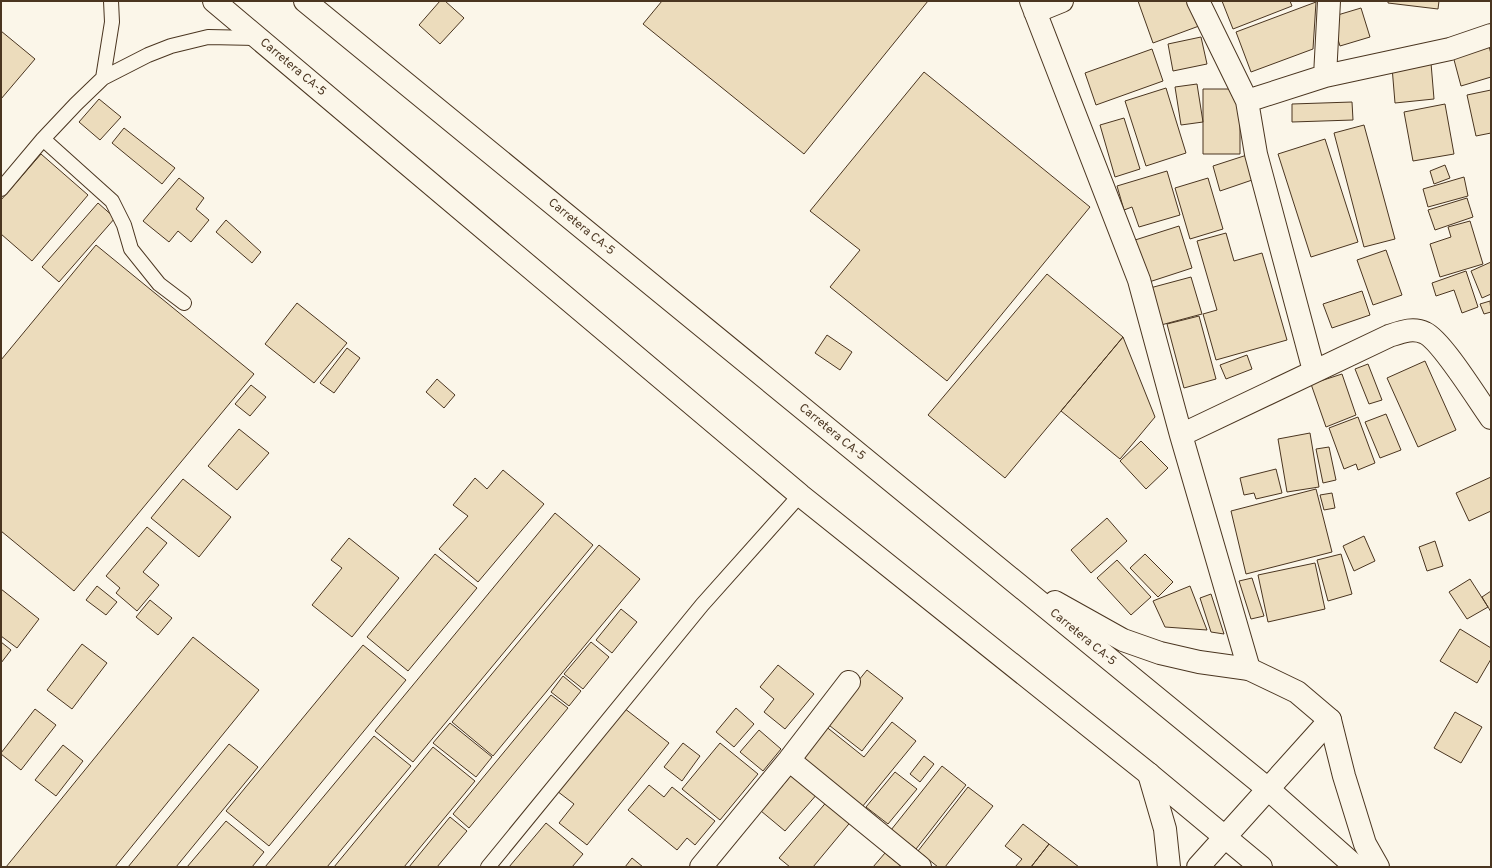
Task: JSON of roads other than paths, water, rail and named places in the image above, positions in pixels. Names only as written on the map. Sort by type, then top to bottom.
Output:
[{"type":"main road","name":"Carretera CA-5","points":[[214,1],[800,495],[1149,774],[1261,867]]},
{"type":"main road","name":"Carretera CA-5","points":[[305,1],[1268,789],[1356,867]]},
{"type":"main road","points":[[1062,1],[1033,6],[1139,280],[1181,435],[1249,669]]},
{"type":"main road","points":[[1198,1],[1248,101],[1256,154],[1314,371]]},
{"type":"main road","points":[[1325,76],[1329,1]]},
{"type":"main road","points":[[1248,101],[1325,76],[1450,49],[1491,35]]},
{"type":"main road","points":[[1181,435],[1389,336],[1409,330],[1425,332],[1440,345],[1491,418]]},
{"type":"main road","points":[[1013,580],[1124,640],[1160,654],[1199,662],[1249,669],[1297,692],[1330,720],[1344,776],[1364,844],[1378,867]]},
{"type":"main road","points":[[701,867],[789,760],[849,682]]},
{"type":"main road","points":[[1198,867],[1330,720]]},
{"type":"main road","points":[[789,760],[920,867]]},
{"type":"main road","points":[[1149,774],[1165,829],[1169,867]]},
{"type":"lane","points":[[104,78],[112,22],[111,1]]},
{"type":"lane","points":[[1,189],[43,139],[76,104],[104,78],[148,55],[171,46],[208,37],[258,38]]},
{"type":"lane","points":[[43,139],[112,201],[124,225],[131,249],[159,284],[184,303]]},
{"type":"lane","points":[[488,867],[702,605],[800,495]]}]
